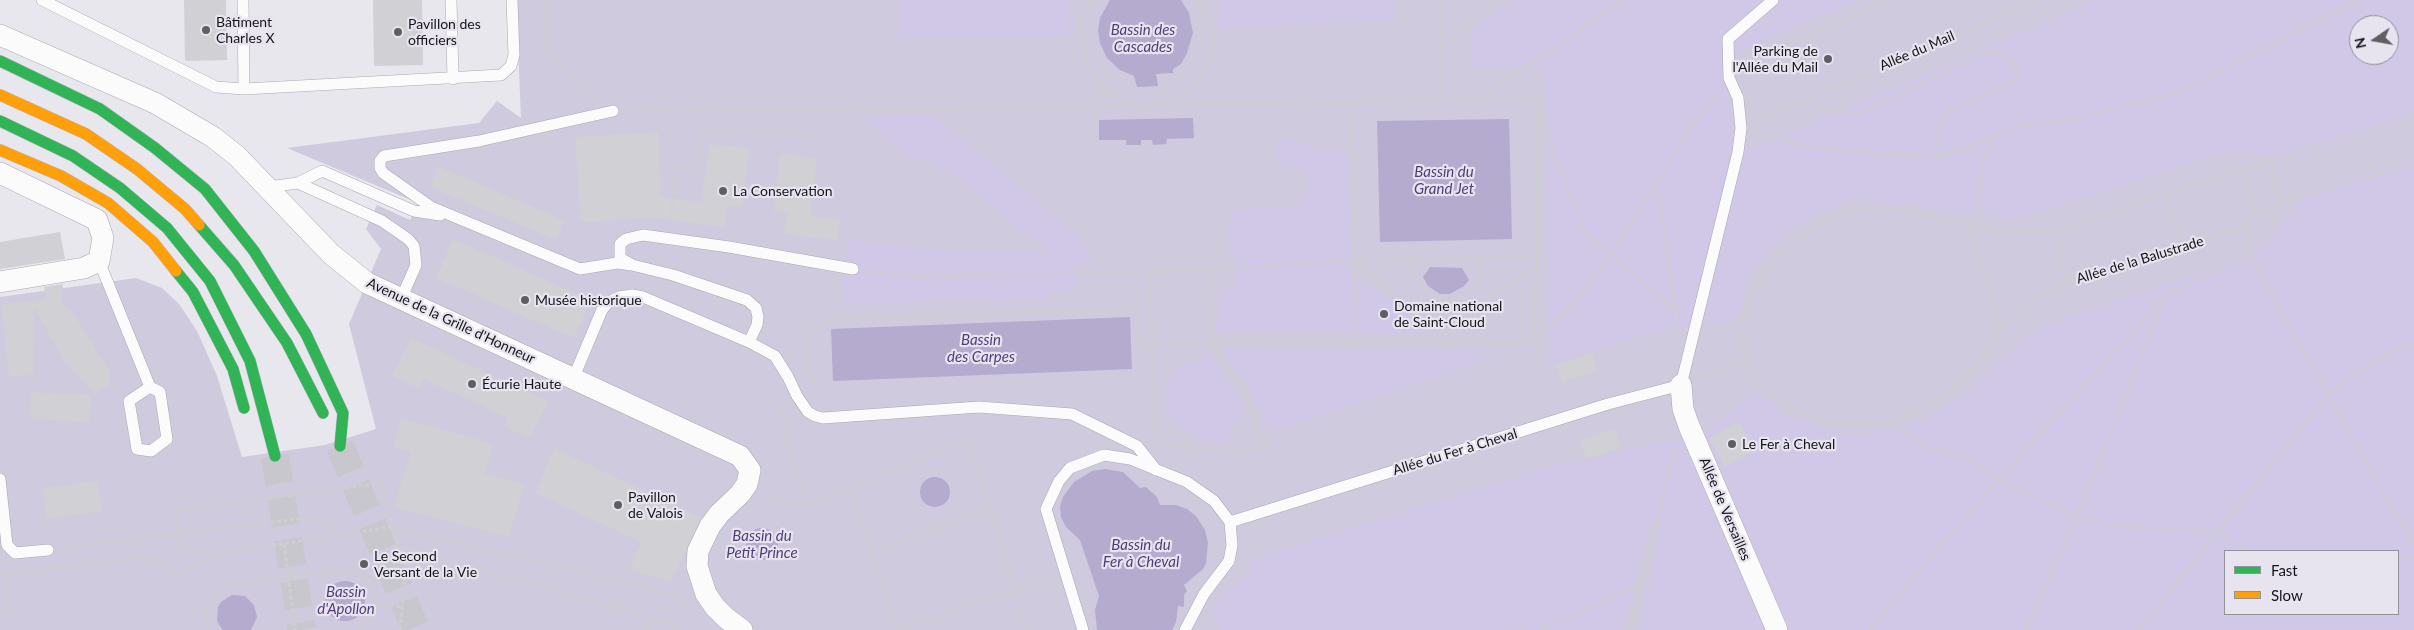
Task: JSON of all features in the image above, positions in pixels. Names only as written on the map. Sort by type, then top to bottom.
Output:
[{"type":"highway","points":[[0,61],[100,109],[155,148],[204,189],[254,252],[306,334],[343,413],[340,446],[287,343],[234,265],[185,209],[137,169],[86,134],[3,97]]},
{"type":"highway","points":[[0,121],[73,156],[120,188],[167,228],[210,281],[250,361],[275,456]]},
{"type":"highway","points":[[0,150],[61,176],[108,203],[153,242],[193,292],[233,369],[248,422]]},
{"type":"street","name":"Avenue de la Grille d'Honneur","points":[[0,34],[155,103],[213,137],[237,156],[348,270],[367,283],[740,456],[750,470],[746,484],[740,494]]},
{"type":"street","points":[[0,173],[97,220],[103,238],[100,261],[84,268],[0,282]]},
{"type":"street","name":"Allée de Versailles","points":[[1681,385],[1684,409],[1689,426],[1777,630]]},
{"type":"street","points":[[740,494],[719,514],[710,526],[698,551],[697,566],[706,594],[715,607],[742,630]]},
{"type":"lane","points":[[42,0],[216,87],[244,89],[495,76],[508,70],[514,55],[512,0]]},
{"type":"lane","points":[[243,0],[244,89]]},
{"type":"lane","points":[[451,0],[453,79]]},
{"type":"lane","points":[[1681,385],[1738,152],[1741,128],[1738,98],[1729,78],[1728,38],[1773,0]]},
{"type":"lane","points":[[613,111],[479,141],[384,156],[380,161],[383,173],[430,207],[580,269],[617,263],[632,265],[673,275],[747,300],[756,308],[758,317],[757,325],[749,342]]},
{"type":"lane","points":[[268,187],[298,183],[322,171],[414,211],[454,217]]},
{"type":"lane","points":[[298,183],[382,221],[408,239],[414,246],[416,265],[401,299]]},
{"type":"lane","points":[[632,265],[620,258],[620,244],[626,239],[643,235],[854,269]]},
{"type":"lane","points":[[100,261],[150,387],[160,392],[166,439],[151,451],[136,448],[129,401],[150,387]]},
{"type":"lane","points":[[573,379],[602,310],[609,302],[619,297],[632,295],[643,297],[749,342],[774,356],[786,372],[797,396],[808,412],[815,416],[822,418],[979,407],[1072,414],[1137,446],[1156,470]]},
{"type":"lane","name":"Allée du Fer à Cheval","points":[[1230,522],[1598,407],[1681,385]]},
{"type":"lane","points":[[1083,630],[1046,509],[1058,481],[1070,468],[1104,455],[1130,459],[1187,482],[1214,501],[1230,522],[1232,545],[1228,561],[1204,594],[1185,630]]},
{"type":"lane","points":[[0,479],[7,545],[15,553],[48,550]]},
{"type":"path","points":[[546,0],[548,51],[613,111],[894,110],[1351,103],[1441,99],[1538,98]]},
{"type":"path","points":[[1094,0],[1082,18],[1081,32],[1090,64],[1099,82],[1114,97],[1141,106],[1166,100],[1190,90],[1208,64],[1213,28],[1195,0]]},
{"type":"path","points":[[1441,0],[1441,99]]},
{"type":"path","points":[[1441,46],[1512,0]]},
{"type":"path","points":[[1476,99],[1546,55],[1623,0]]},
{"type":"path","points":[[815,381],[810,381],[807,329],[824,328],[825,320],[1138,310],[1140,346],[1211,342],[1533,342],[1574,303],[1611,255],[1691,128],[1729,78],[1757,58],[1891,0]]},
{"type":"path","name":"Allée du Mail","points":[[1741,128],[2036,0]]},
{"type":"path","points":[[1741,128],[1810,148],[1939,157],[2014,126],[2070,120],[2180,92],[2360,0]]},
{"type":"path","points":[[1798,103],[1858,115],[1961,64],[1989,52],[2000,53],[2015,65],[2019,71],[2018,78],[1950,110],[1939,126],[1939,157]]},
{"type":"path","points":[[1538,98],[1550,141],[1584,231],[1676,312]]},
{"type":"path","points":[[1533,342],[1537,266],[1538,98]]},
{"type":"path","points":[[1351,103],[1357,342]]},
{"type":"path","points":[[1971,226],[2001,329],[1964,380],[1923,408],[1890,423],[1857,426],[1824,422],[1760,394],[1747,362],[1740,320],[1749,300],[1776,258],[1820,222],[1847,210],[1873,207],[1902,210],[1971,226],[1987,230],[2001,233],[2052,232],[2414,114]]},
{"type":"path","points":[[668,238],[676,166],[698,170],[704,132],[752,131],[815,135]]},
{"type":"path","points":[[1987,230],[1977,202],[1982,168],[1994,135]]},
{"type":"path","points":[[2271,161],[2282,202]]},
{"type":"path","points":[[2254,211],[2414,164]]},
{"type":"path","points":[[2243,170],[2254,211],[2248,226],[2251,258],[2414,546]]},
{"type":"path","points":[[1653,188],[1660,198],[1676,312],[1677,339]]},
{"type":"path","points":[[2164,194],[2181,247]]},
{"type":"path","name":"Allée de la Balustrade","points":[[2001,329],[2027,303],[2070,282],[2248,226]]},
{"type":"path","points":[[2052,232],[2070,282]]},
{"type":"path","points":[[854,269],[897,276],[1148,272],[1355,261],[1537,257]]},
{"type":"path","points":[[1870,630],[1999,480],[2166,295],[2224,268],[2251,258]]},
{"type":"path","points":[[1411,260],[1414,274],[1429,294],[1442,302],[1452,302],[1466,295],[1480,280],[1480,259]]},
{"type":"path","points":[[1355,261],[1430,328],[1461,327],[1474,307],[1537,266]]},
{"type":"path","points":[[1156,444],[1242,453],[1266,446],[1246,392],[1211,342],[1210,269]]},
{"type":"path","points":[[1148,272],[1156,424]]},
{"type":"path","points":[[2027,630],[2077,516],[2166,295]]},
{"type":"path","points":[[1445,327],[1446,342]]},
{"type":"path","points":[[2140,630],[2328,395],[2352,376],[2395,350],[2414,343]]},
{"type":"path","points":[[1681,385],[1747,362]]},
{"type":"path","points":[[789,407],[781,412],[807,506]]},
{"type":"path","points":[[1890,423],[1929,448],[1963,456],[1999,480],[2077,516],[2116,526],[2218,532],[2248,550]]},
{"type":"path","points":[[740,494],[807,506],[969,440],[1027,630]]},
{"type":"path","points":[[1630,630],[1676,447]]},
{"type":"path","points":[[400,630],[404,580],[397,546],[392,528],[382,483],[175,511],[179,542],[184,548],[216,554],[392,528],[671,594],[690,609]]},
{"type":"path","points":[[851,488],[897,630],[1055,577]]},
{"type":"path","points":[[871,550],[989,509]]},
{"type":"path","points":[[48,550],[313,517],[340,535]]},
{"type":"path","points":[[284,544],[295,630]]},
{"type":"path","points":[[284,544],[295,630]]},
{"type":"path","points":[[397,546],[643,615],[658,622],[665,622],[676,630]]},
{"type":"path","points":[[0,611],[9,611],[6,574],[136,558],[158,560],[176,575],[216,554]]},
{"type":"path","points":[[2399,561],[2414,556]]},
{"type":"path","points":[[209,630],[206,622],[206,610],[213,594],[230,584],[343,569],[355,570],[364,575],[372,584],[376,594],[377,604],[370,622],[357,630]]},
{"type":"path","points":[[1541,630],[1642,584]]},
{"type":"path","points":[[377,604],[402,607]]},
{"type":"path","points":[[188,607],[206,610]]},
{"type":"path","points":[[644,630],[658,622]]},
{"type":"shaded area","name":"Domaine national de Saint-Cloud","points":[[516,0],[2414,0],[2414,630],[0,630],[0,297],[136,278],[162,288],[179,304],[197,331],[217,376],[242,457],[325,445],[376,429],[349,324],[381,249],[366,229],[377,205],[410,220],[418,203],[287,148],[479,123],[497,101],[521,118]]},
{"type":"shaded area","points":[[898,0],[1069,0],[1071,34],[1060,37],[898,37]]},
{"type":"shaded area","points":[[1218,0],[1396,0],[1396,21],[1219,27]]},
{"type":"shaded area","points":[[1505,0],[1858,0],[1723,58],[1736,134],[1750,150],[2097,0],[2414,0],[2414,118],[2300,156],[2226,151],[2019,219],[1852,198],[1790,228],[1748,276],[1739,320],[1655,331],[1549,365],[1546,68],[1472,66],[1471,24]]},
{"type":"shaded area","points":[[933,115],[1075,233],[1090,252],[1092,262],[1073,268],[1078,281],[1071,290],[1054,290],[1046,299],[843,304],[847,239],[945,251],[1051,253],[953,174],[898,150],[866,117]]},
{"type":"shaded area","points":[[1285,138],[1304,143],[1317,152],[1347,150],[1352,273],[1399,306],[1428,333],[1216,333],[1219,295],[1232,286],[1236,278],[1236,259],[1229,248],[1231,211],[1253,207],[1283,208],[1304,202],[1309,183],[1298,168],[1285,166],[1276,161],[1277,144]]},
{"type":"shaded area","points":[[2414,159],[2414,630],[1640,630],[1662,520],[1649,527],[1622,630],[1526,630],[1522,626],[1510,630],[1219,630],[1213,610],[1225,590],[1252,576],[1249,560],[1558,464],[1586,461],[1625,449],[1697,438],[1762,387],[1781,413],[1849,437],[1926,419],[1971,389],[2036,329],[2257,253],[2307,192]]},
{"type":"shaded area","points":[[1222,348],[1476,350],[1484,354],[1483,360],[1470,366],[1273,431],[1262,417],[1249,386]]},
{"type":"shaded area","points":[[1209,350],[1245,410],[1235,421],[1229,441],[1220,444],[1200,438],[1178,423],[1166,419],[1164,392],[1169,374],[1176,367],[1198,362]]},
{"type":"water","name":"Bassin des Cascades","points":[[1110,0],[1181,0],[1189,13],[1193,33],[1187,53],[1181,64],[1173,69],[1173,73],[1156,74],[1158,86],[1137,87],[1134,76],[1120,70],[1107,58],[1100,43],[1098,30],[1100,18]]},
{"type":"water","points":[[1193,118],[1194,138],[1167,139],[1166,144],[1153,145],[1152,140],[1141,140],[1141,145],[1126,145],[1126,140],[1099,140],[1099,120]]},
{"type":"water","name":"Bassin du Grand Jet","points":[[1509,119],[1512,239],[1380,242],[1377,121]]},
{"type":"water","points":[[1430,267],[1462,268],[1469,280],[1464,286],[1450,294],[1440,294],[1428,286],[1423,277]]},
{"type":"water","name":"Bassin des Carpes","points":[[1130,317],[1132,369],[833,381],[831,329]]},
{"type":"water","name":"Bassin du Fer à Cheval","points":[[1105,469],[1123,472],[1140,488],[1146,487],[1157,497],[1160,505],[1176,505],[1187,509],[1196,516],[1205,530],[1208,543],[1206,563],[1203,569],[1184,585],[1187,591],[1184,595],[1184,607],[1178,606],[1176,622],[1172,630],[1097,630],[1095,610],[1099,596],[1080,540],[1066,527],[1061,517],[1060,506],[1063,497],[1074,482],[1092,471]]},
{"type":"water","points":[[935,477],[946,481],[950,492],[946,503],[935,507],[924,503],[920,492],[924,481]]},
{"type":"water","name":"Bassin du Petit Prince","points":[[762,528],[774,532],[778,544],[774,556],[762,560],[750,556],[746,544],[750,532]]},
{"type":"water","name":"Bassin d'Apollon","points":[[349,581],[356,584],[362,590],[365,601],[364,609],[356,618],[349,621],[341,621],[334,618],[326,609],[325,597],[328,590],[337,582]]},
{"type":"water","points":[[232,595],[245,596],[254,605],[257,617],[251,630],[223,630],[220,626],[217,620],[218,607],[221,602]]},
{"type":"building","name":"Bâtiment Charles X","points":[[184,0],[226,0],[227,60],[185,61]]},
{"type":"building","name":"Pavillon des officiers","points":[[373,0],[422,0],[423,65],[374,66]]},
{"type":"building","points":[[658,132],[661,197],[701,202],[710,144],[749,149],[742,207],[727,206],[724,227],[654,218],[581,222],[575,137]]},
{"type":"building","points":[[780,153],[817,158],[810,216],[840,220],[837,240],[784,234],[787,213],[774,211]]},
{"type":"building","points":[[438,166],[564,220],[556,240],[430,187]]},
{"type":"building","points":[[60,232],[65,259],[0,269],[0,242]]},
{"type":"building","points":[[453,239],[591,300],[574,338],[436,278]]},
{"type":"building","points":[[63,284],[61,304],[72,311],[110,372],[110,385],[95,393],[65,363],[34,307],[33,375],[9,377],[1,304],[46,299],[44,287]]},
{"type":"building","name":"Écurie Haute","points":[[411,338],[548,401],[530,438],[503,426],[508,418],[424,379],[419,388],[392,376]]},
{"type":"building","points":[[1592,353],[1597,372],[1562,382],[1556,364]]},
{"type":"building","points":[[31,392],[91,395],[89,422],[30,419]]},
{"type":"building","points":[[401,418],[493,444],[485,474],[524,484],[509,537],[394,507],[411,452],[393,447]]},
{"type":"building","name":"Le Fer à Cheval","points":[[1739,422],[1755,451],[1725,467],[1709,438]]},
{"type":"building","points":[[1615,429],[1621,448],[1587,459],[1580,440]]},
{"type":"building","name":"Pavillon de Valois","points":[[554,448],[701,518],[671,582],[630,570],[641,542],[535,493]]},
{"type":"building","points":[[98,481],[102,511],[46,519],[43,488]]},
{"type":"tunnel","points":[[340,446],[416,630]]},
{"type":"tunnel","points":[[275,456],[302,630]]},
{"type":"traffic: fast","points":[[0,61],[100,109],[155,148],[205,189],[254,251],[306,334],[343,413],[340,446]]},
{"type":"traffic: fast","points":[[0,121],[73,156],[120,188],[167,228],[210,281],[250,361],[275,456]]},
{"type":"traffic: fast","points":[[199,225],[234,265],[287,343],[323,413]]},
{"type":"traffic: fast","points":[[176,271],[193,292],[233,369],[244,408]]},
{"type":"traffic: slow","points":[[0,95],[86,134],[137,169],[185,209],[199,225]]},
{"type":"traffic: slow","points":[[0,150],[61,176],[108,203],[153,242],[176,271]]},
{"type":"place","name":"Bâtiment Charles X","points":[[206,30]]},
{"type":"place","name":"Pavillon des officiers","points":[[398,32]]},
{"type":"place","name":"Parking de l'Allée du Mail","points":[[1828,59]]},
{"type":"place","name":"La Conservation","points":[[723,191]]},
{"type":"place","name":"Musée historique","points":[[525,300]]},
{"type":"place","name":"Domaine national de Saint-Cloud","points":[[1384,314]]},
{"type":"place","name":"Écurie Haute","points":[[472,384]]},
{"type":"place","name":"Le Fer à Cheval","points":[[1732,444]]},
{"type":"place","name":"Pavillon de Valois","points":[[618,505]]},
{"type":"place","name":"Le Second Versant de la Vie","points":[[364,564]]}]
